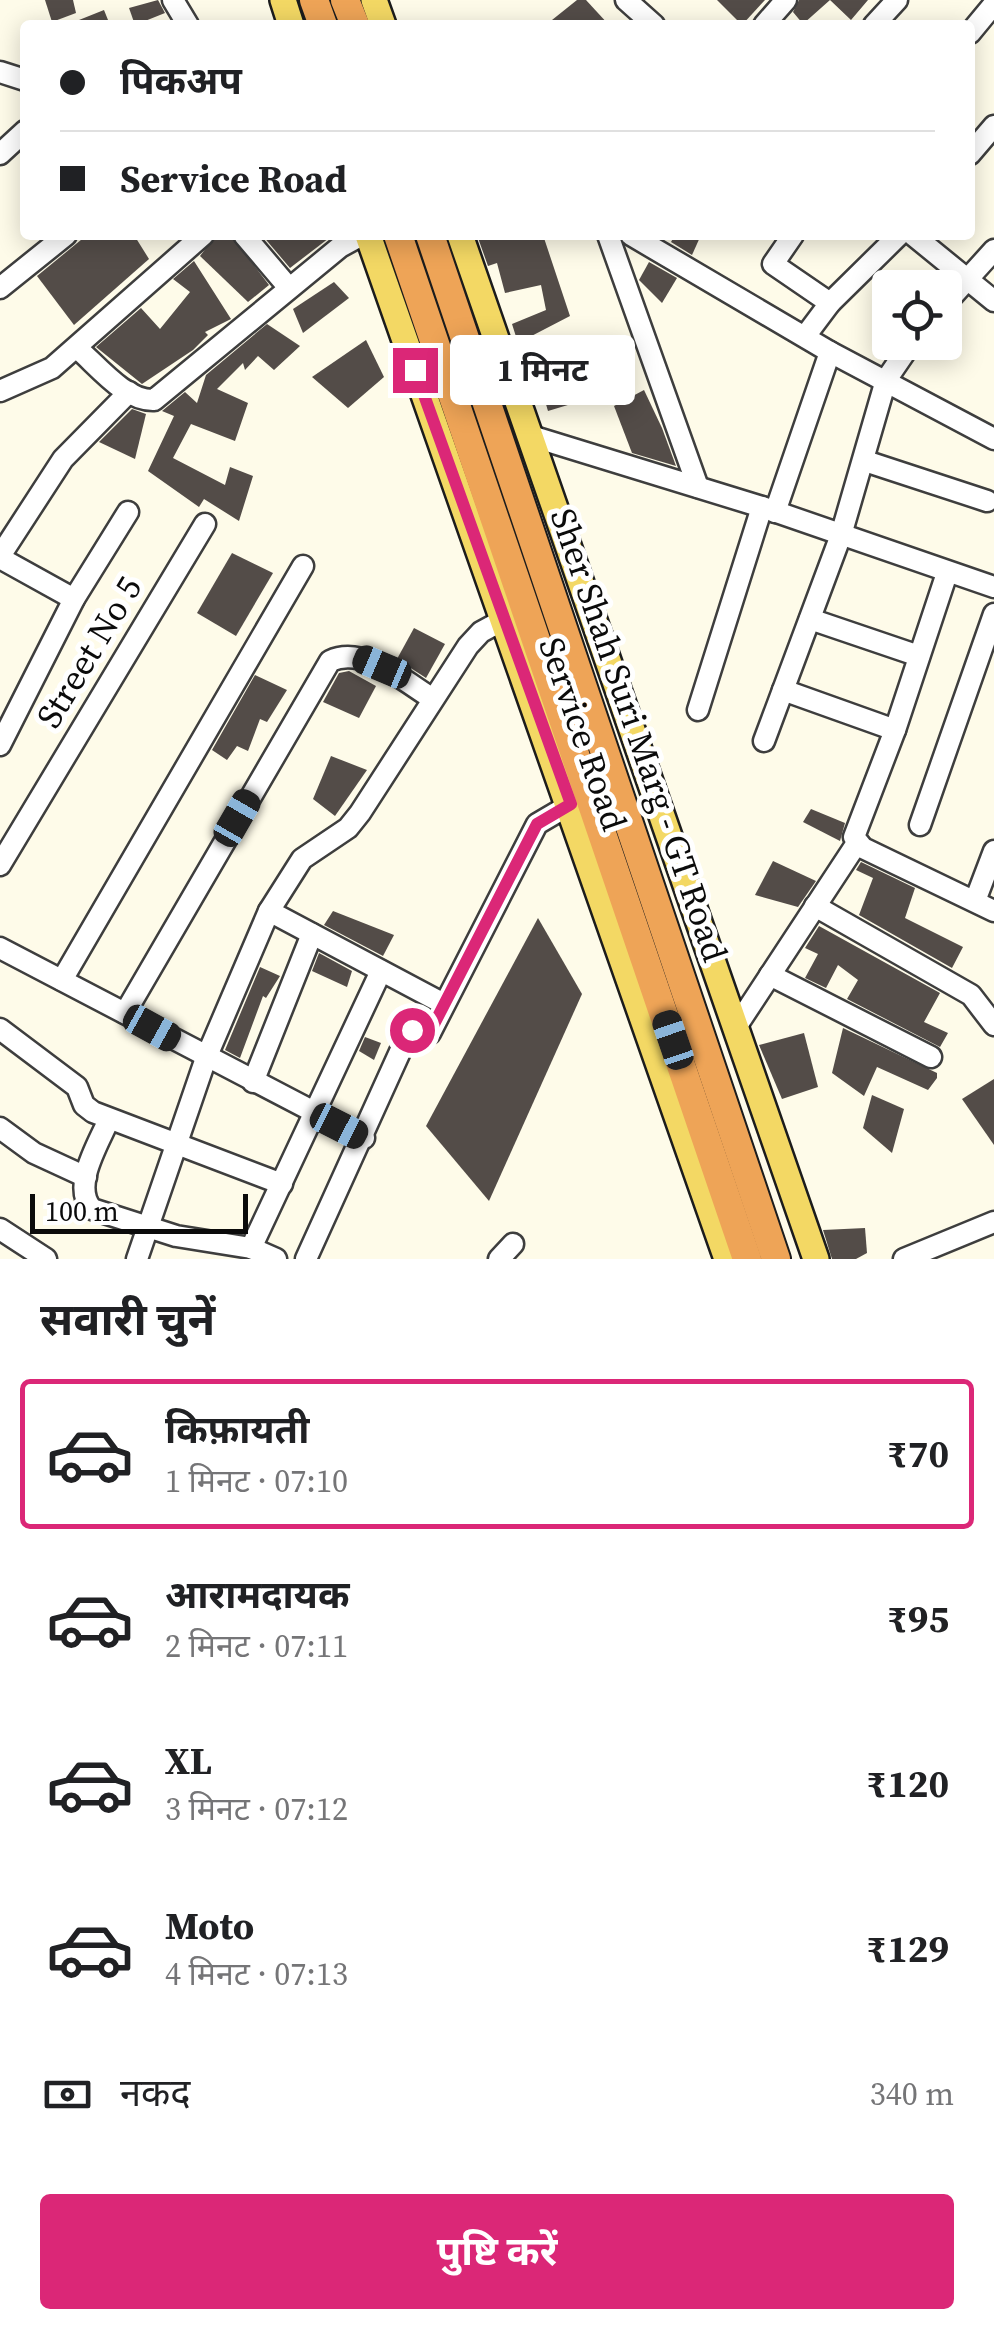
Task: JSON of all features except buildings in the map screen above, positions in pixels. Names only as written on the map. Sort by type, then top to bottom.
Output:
[{"type":"highway","name":"Sher Shah Suri Marg - GT Road","points":[[400,240],[747,1259]]},
{"type":"highway","name":"Sher Shah Suri Marg - GT Road","points":[[432,240],[776,1259]]},
{"type":"highway","points":[[415,370],[443,360]]},
{"type":"main road","name":"Service Road","points":[[367,240],[571,804],[727,1259]]},
{"type":"main road","name":"Service Road","points":[[462,240],[738,1024],[816,1259]]},
{"type":"street","points":[[626,0],[648,20]]},
{"type":"street","points":[[768,20],[786,0]]},
{"type":"street","points":[[878,20],[896,0]]},
{"type":"street","points":[[975,26],[994,4]]},
{"type":"street","points":[[975,148],[994,126]]},
{"type":"street","points":[[0,154],[20,136]]},
{"type":"street","points":[[0,288],[60,240]]},
{"type":"street","points":[[0,392],[52,368],[197,240]]},
{"type":"street","points":[[248,240],[289,288]]},
{"type":"street","points":[[77,348],[128,392],[143,400],[160,396],[340,247],[355,240]]},
{"type":"street","points":[[610,240],[698,487]]},
{"type":"street","points":[[640,240],[830,352],[994,439]]},
{"type":"street","points":[[790,240],[773,264],[830,304]]},
{"type":"street","points":[[806,335],[830,304],[894,240]]},
{"type":"street","points":[[919,240],[994,302]]},
{"type":"street","points":[[962,286],[994,250]]},
{"type":"street","points":[[698,710],[768,510],[830,352]]},
{"type":"street","points":[[764,741],[841,534],[886,380],[900,360]]},
{"type":"street","points":[[74,599],[0,557],[62,459],[128,392]]},
{"type":"street","points":[[532,436],[841,534],[994,588]]},
{"type":"street","points":[[865,461],[986,500]]},
{"type":"street","points":[[0,745],[74,599],[128,512]]},
{"type":"street","name":"Street No 5","points":[[0,866],[205,524]]},
{"type":"street","points":[[62,980],[303,566]]},
{"type":"street","points":[[738,1024],[857,843],[854,831],[895,730],[947,573]]},
{"type":"street","points":[[920,825],[994,614]]},
{"type":"street","points":[[810,618],[919,656]]},
{"type":"street","points":[[136,1259],[206,1058],[270,912],[302,859],[348,828],[360,813],[468,646],[491,625],[505,619]]},
{"type":"street","points":[[125,1013],[330,660],[342,655],[361,658],[433,699]]},
{"type":"street","points":[[783,690],[895,730]]},
{"type":"street","points":[[306,1259],[409,1032],[428,1035],[537,824],[571,804]]},
{"type":"street","points":[[857,843],[984,906],[994,850]]},
{"type":"street","points":[[815,906],[971,995],[994,1025]]},
{"type":"street","points":[[270,912],[444,1004]]},
{"type":"street","points":[[253,1082],[312,934]]},
{"type":"street","points":[[0,948],[364,1138]]},
{"type":"street","points":[[251,1248],[381,970]]},
{"type":"street","points":[[770,975],[931,1057]]},
{"type":"street","points":[[0,1029],[77,1088],[84,1105],[282,1184]]},
{"type":"street","points":[[110,1118],[86,1177],[83,1195],[92,1209],[147,1226],[251,1248],[276,1259]]},
{"type":"street","points":[[0,1128],[44,1158],[86,1177]]},
{"type":"street","points":[[904,1259],[994,1222]]},
{"type":"street","points":[[0,1229],[46,1259]]},
{"type":"route","points":[[412,1030],[425,1035],[430,1032],[537,824],[571,804],[415,370]]}]
